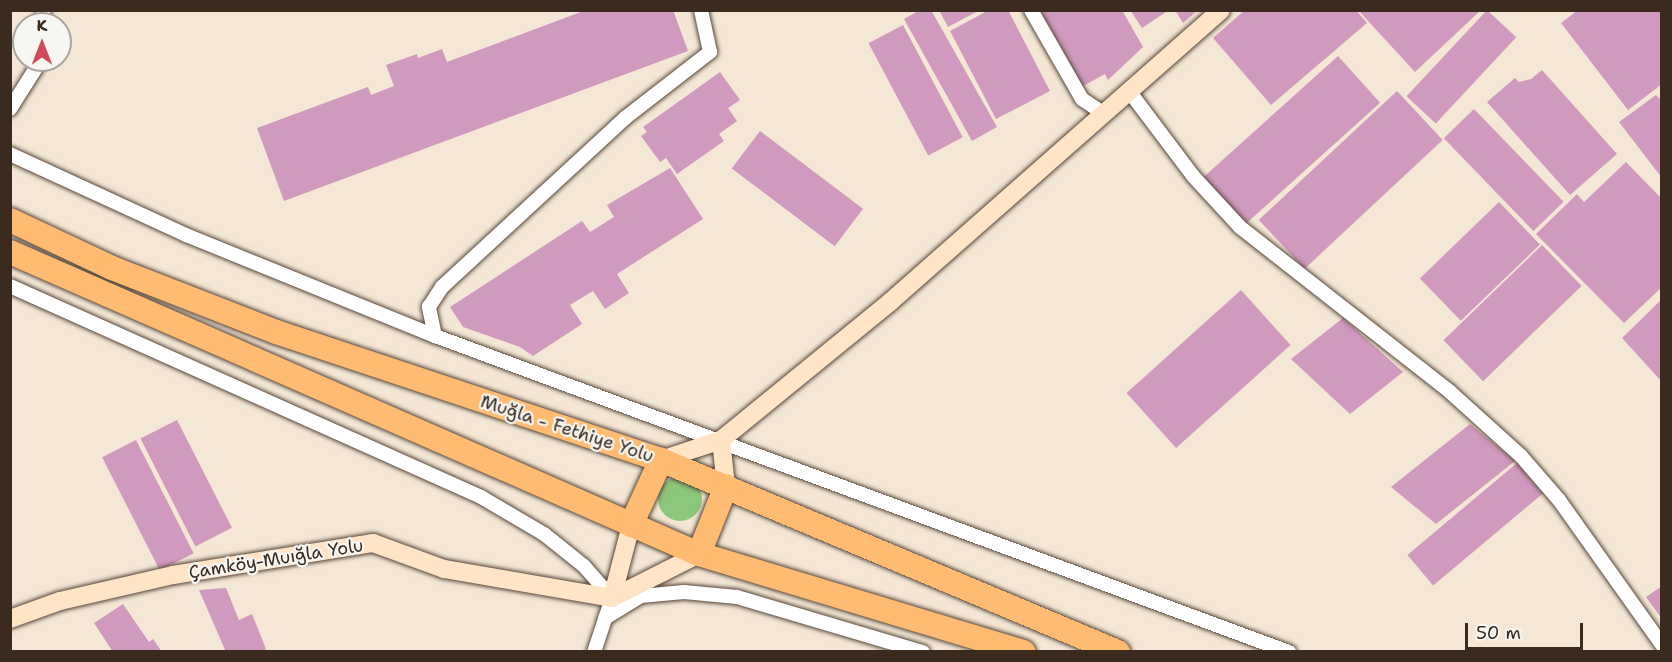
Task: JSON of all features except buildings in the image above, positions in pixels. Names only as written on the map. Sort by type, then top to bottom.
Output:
[{"type":"highway","name":"Muğla - Fethiye Yolu","points":[[10,220],[112,268],[276,332],[661,460],[1118,651]]},
{"type":"highway","points":[[10,252],[699,554],[1024,651]]},
{"type":"highway","points":[[631,525],[661,460]]},
{"type":"highway","points":[[699,554],[726,486]]},
{"type":"street","points":[[435,336],[429,308],[442,287],[625,118],[710,52],[701,10]]},
{"type":"street","points":[[1031,10],[1082,99],[1104,114]]},
{"type":"street","points":[[661,460],[721,440],[890,302],[1221,10]]},
{"type":"street","points":[[10,109],[33,72]]},
{"type":"street","points":[[1129,91],[1193,176],[1240,227],[1449,391],[1521,456],[1559,500],[1662,645]]},
{"type":"street","points":[[10,154],[186,236],[435,336],[1289,651]]},
{"type":"street","points":[[10,286],[481,498],[544,534],[584,566],[612,598]]},
{"type":"street","points":[[721,440],[726,486]]},
{"type":"street","points":[[594,651],[612,598],[631,525]]},
{"type":"street","name":"Çamköy-Muığla Yolu","points":[[10,619],[60,601],[173,575],[373,543],[444,570],[612,598]]},
{"type":"street","points":[[612,598],[699,554]]},
{"type":"street","points":[[605,618],[641,596],[684,592],[737,597],[922,651]]},
{"type":"green space","points":[[680,477],[696,483],[702,499],[696,515],[680,521],[664,515],[658,499],[664,483]]}]
